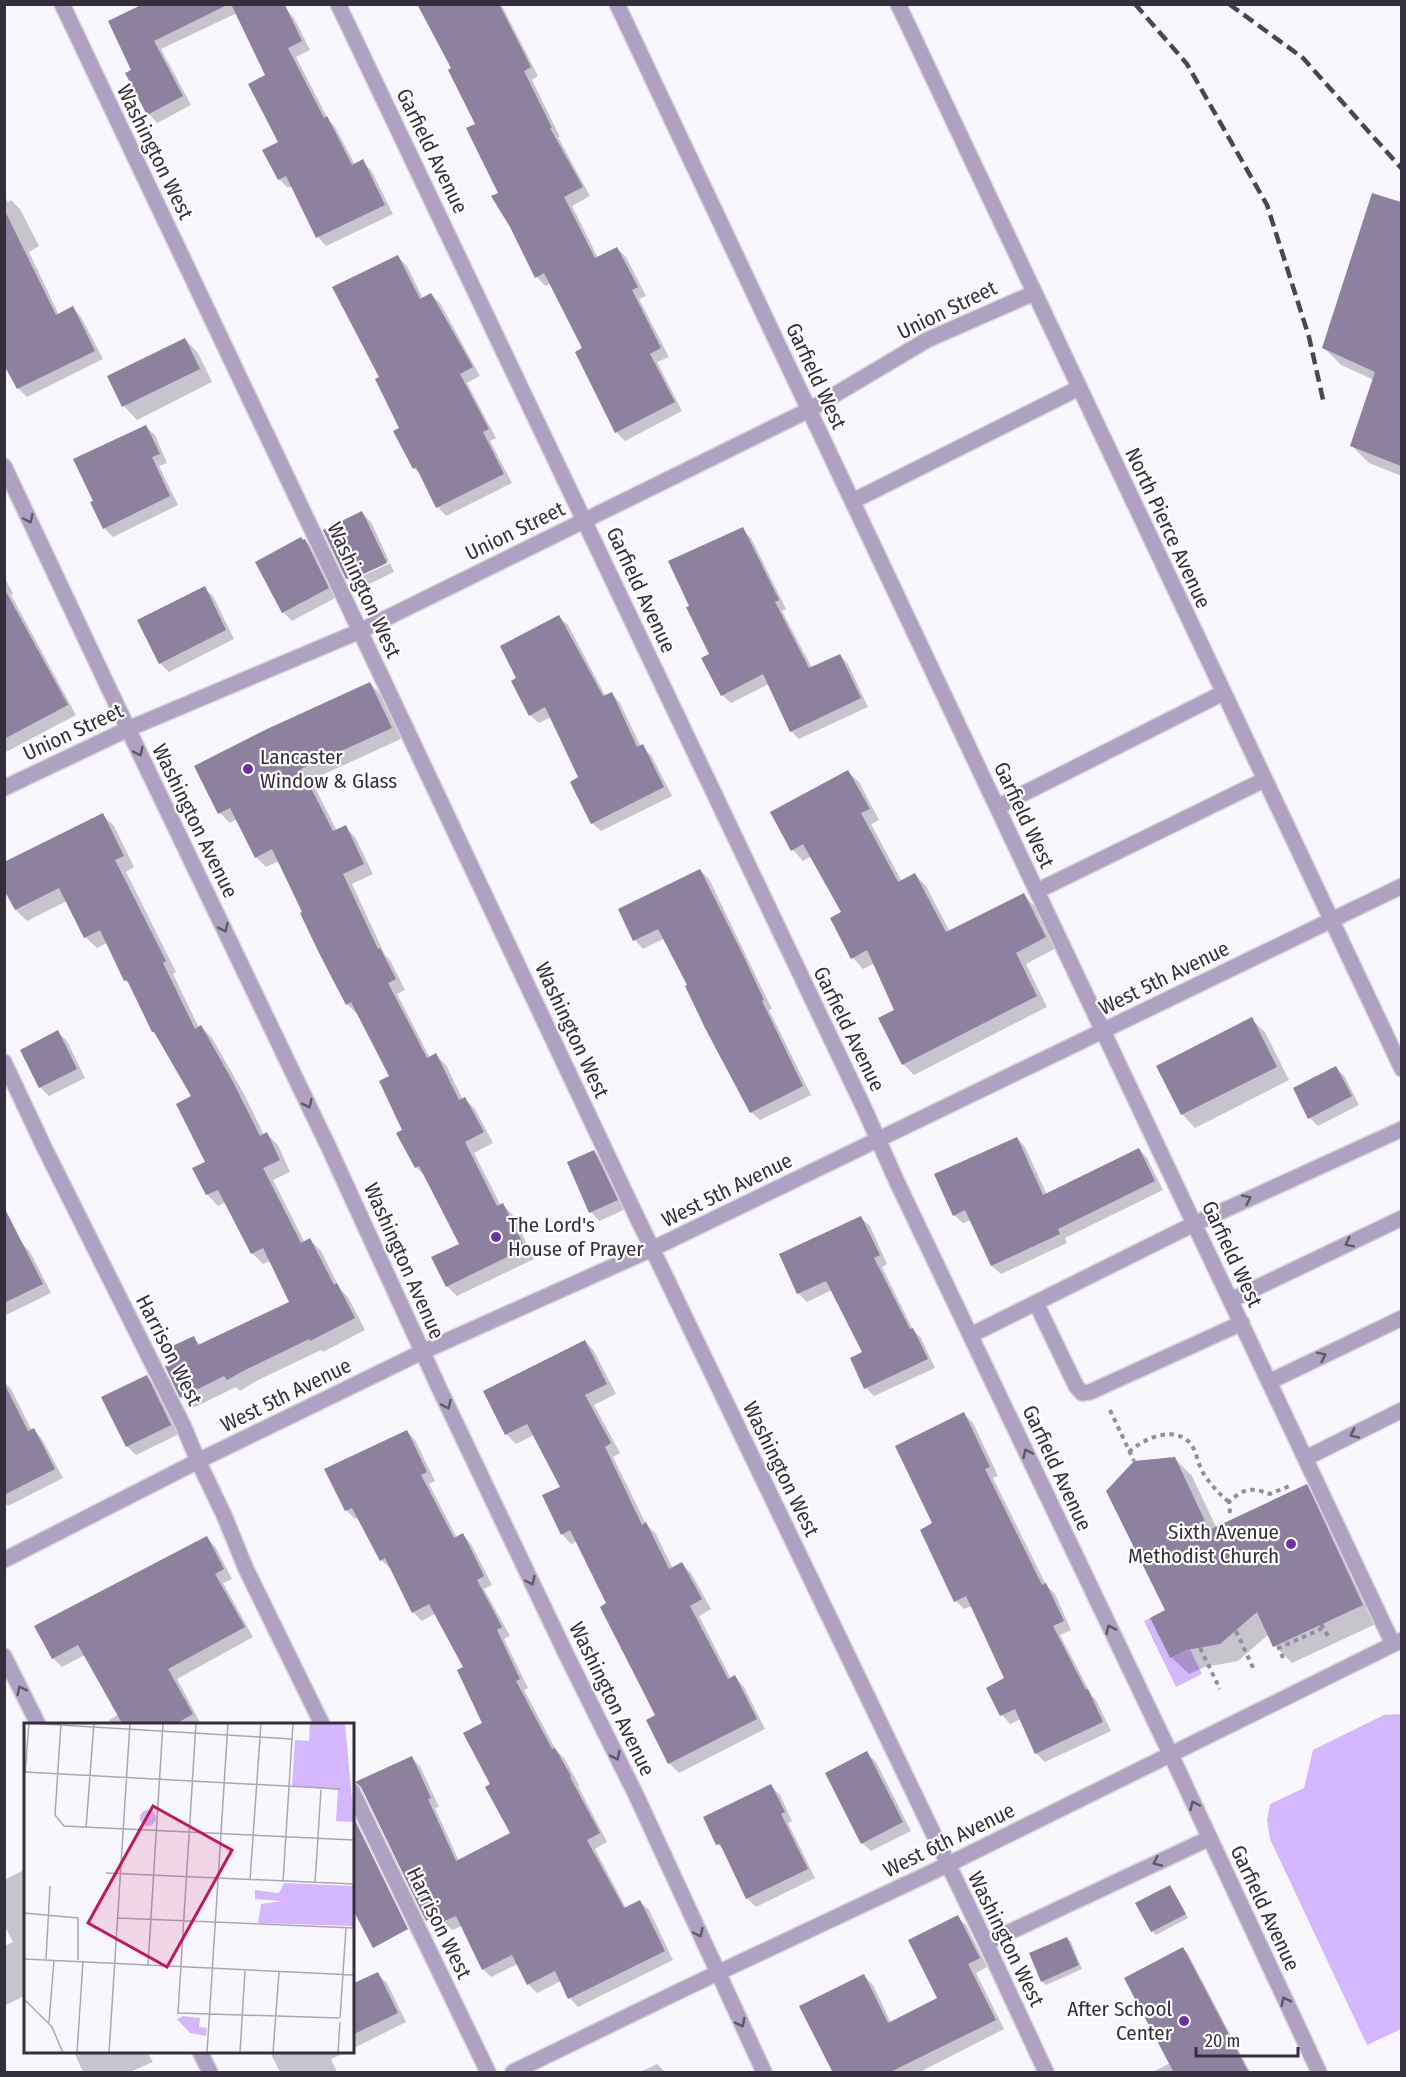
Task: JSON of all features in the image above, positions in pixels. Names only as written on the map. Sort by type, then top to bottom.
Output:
[{"type":"street","name":"Washington West","points":[[62,4],[652,1249],[986,1943],[1046,2073]]},
{"type":"street","name":"Garfield Avenue","points":[[338,4],[1171,1755],[1319,2073]]},
{"type":"street","name":"Garfield West","points":[[617,4],[1269,1382],[1397,1642]]},
{"type":"street","name":"North Pierce Avenue","points":[[898,4],[1401,1069]]},
{"type":"street","name":"Union Street","points":[[4,788],[128,729],[360,631],[809,410],[927,340],[1034,293]]},
{"type":"street","points":[[853,501],[1079,388]]},
{"type":"street","name":"Washington Avenue","points":[[4,466],[330,1150],[422,1352],[557,1637],[636,1795],[764,2073]]},
{"type":"street","points":[[997,807],[1223,693]]},
{"type":"street","points":[[1037,891],[1264,780]]},
{"type":"street","name":"West 5th Avenue","points":[[4,1560],[198,1461],[422,1352],[652,1249],[1401,886]]},
{"type":"street","name":"Harrison West","points":[[4,1062],[183,1425],[246,1569],[321,1723]]},
{"type":"street","points":[[971,1335],[1194,1224],[1401,1129]]},
{"type":"street","points":[[1231,1300],[1401,1218]]},
{"type":"street","points":[[1036,1303],[1076,1386],[1082,1393],[1242,1323]]},
{"type":"street","points":[[1269,1382],[1401,1318]]},
{"type":"street","points":[[1306,1458],[1401,1410]]},
{"type":"street","name":"West 6th Avenue","points":[[513,2073],[947,1865],[1397,1642]]},
{"type":"street","points":[[4,1656],[37,1723]]},
{"type":"street","name":"Harrison West","points":[[354,1795],[488,2073]]},
{"type":"street","points":[[986,1943],[1210,1838]]},
{"type":"street","points":[[200,2053],[210,2073]]},
{"type":"path","points":[[1100,1387],[1134,1461]]},
{"type":"path","points":[[1129,1452],[1149,1438],[1170,1435],[1188,1441],[1194,1448],[1201,1470],[1217,1492],[1229,1502],[1230,1513]]},
{"type":"path","points":[[1229,1502],[1241,1492],[1260,1491],[1270,1494],[1315,1475]]},
{"type":"path","points":[[1283,1658],[1279,1648],[1322,1626],[1328,1636]]},
{"type":"path","points":[[1236,1631],[1255,1672]]},
{"type":"path","points":[[1200,1648],[1220,1689]]},
{"type":"shaded area","points":[[1150,1618],[1170,1658],[1190,1649],[1202,1674],[1176,1687],[1144,1621]]},
{"type":"shaded area","points":[[1401,1714],[1401,2029],[1367,2045],[1270,1839],[1267,1820],[1270,1804],[1304,1788],[1313,1750],[1384,1715]]},
{"type":"building","points":[[143,4],[229,4],[154,41],[183,96],[147,115],[125,73],[131,70],[108,21]]},
{"type":"building","points":[[231,4],[285,5],[302,41],[288,48],[324,118],[327,116],[352,165],[363,159],[385,205],[316,238],[286,176],[278,180],[262,150],[278,142],[248,84],[265,75]]},
{"type":"building","points":[[417,4],[499,4],[531,67],[524,71],[552,128],[550,128],[583,187],[564,197],[595,258],[617,247],[638,287],[632,290],[661,348],[650,354],[675,402],[615,433],[575,352],[582,348],[544,273],[535,278],[510,227],[491,196],[498,193],[466,128],[475,124],[448,70],[451,68]]},
{"type":"building","points":[[1372,193],[1401,202],[1401,466],[1350,446],[1375,372],[1322,348]]},
{"type":"building","points":[[4,209],[56,315],[73,306],[95,351],[17,389],[4,365]]},
{"type":"building","points":[[398,255],[420,299],[431,293],[473,367],[460,374],[489,429],[483,432],[504,474],[436,508],[416,467],[413,469],[393,431],[399,428],[375,379],[379,377],[332,287]]},
{"type":"building","points":[[185,338],[200,369],[122,407],[107,376]]},
{"type":"building","points":[[146,425],[160,454],[152,457],[170,496],[103,529],[90,502],[93,501],[73,459]]},
{"type":"building","points":[[362,511],[387,563],[351,580],[350,577],[346,579],[323,530]]},
{"type":"building","points":[[743,527],[779,600],[775,602],[809,668],[840,654],[861,698],[790,732],[763,674],[721,696],[701,658],[709,654],[686,607],[689,606],[668,561]]},
{"type":"building","points":[[301,537],[305,539],[329,588],[282,613],[255,562]]},
{"type":"building","points":[[205,586],[226,630],[159,664],[137,620]]},
{"type":"building","points":[[4,588],[68,705],[4,739]]},
{"type":"building","points":[[559,615],[603,696],[612,692],[637,747],[643,744],[664,787],[591,824],[570,782],[578,777],[545,707],[529,716],[511,681],[516,678],[500,646]]},
{"type":"building","points":[[370,682],[392,728],[301,769],[333,831],[346,825],[364,864],[343,874],[378,949],[380,948],[396,979],[388,983],[427,1058],[436,1053],[459,1100],[465,1097],[484,1132],[465,1142],[497,1206],[503,1203],[525,1248],[446,1287],[431,1257],[459,1244],[419,1166],[415,1168],[396,1133],[402,1130],[379,1081],[389,1076],[351,1002],[346,1005],[319,953],[272,849],[255,858],[230,808],[218,814],[194,766],[267,729]]},
{"type":"building","points":[[848,770],[870,809],[861,813],[898,882],[915,873],[946,932],[1024,893],[1046,937],[1016,953],[1037,996],[902,1065],[878,1018],[894,1010],[867,950],[851,959],[830,918],[841,912],[803,844],[791,851],[770,812]]},
{"type":"building","points":[[103,813],[124,856],[115,860],[166,961],[163,963],[195,1029],[201,1025],[260,1136],[267,1132],[280,1160],[263,1168],[301,1243],[310,1238],[334,1285],[337,1283],[355,1318],[227,1380],[224,1376],[180,1398],[165,1366],[177,1360],[170,1347],[194,1336],[198,1345],[289,1302],[263,1248],[251,1254],[218,1190],[206,1195],[192,1168],[205,1162],[176,1104],[191,1096],[152,1032],[127,980],[124,981],[100,930],[84,938],[59,888],[15,910],[4,890],[4,862]]},
{"type":"building","points":[[700,869],[744,957],[764,1000],[762,1001],[803,1086],[750,1113],[705,1028],[685,986],[687,985],[658,929],[633,941],[618,909]]},
{"type":"building","points":[[1252,1017],[1277,1067],[1181,1115],[1156,1066]]},
{"type":"building","points":[[58,1030],[77,1069],[39,1088],[20,1050]]},
{"type":"building","points":[[1336,1066],[1352,1096],[1308,1119],[1293,1088]]},
{"type":"building","points":[[1017,1137],[1043,1195],[1139,1148],[1155,1181],[1058,1229],[1060,1234],[991,1266],[965,1210],[953,1216],[934,1174]]},
{"type":"building","points":[[594,1150],[618,1200],[589,1213],[567,1162]]},
{"type":"building","points":[[4,1207],[43,1284],[4,1303]]},
{"type":"building","points":[[861,1216],[880,1255],[874,1258],[928,1359],[864,1389],[850,1358],[862,1352],[826,1281],[797,1294],[779,1254]]},
{"type":"building","points":[[585,1340],[607,1384],[585,1395],[611,1443],[605,1447],[642,1525],[646,1522],[669,1569],[682,1562],[702,1599],[690,1606],[728,1679],[735,1675],[757,1719],[668,1764],[646,1720],[655,1715],[600,1607],[606,1603],[570,1530],[561,1535],[542,1495],[560,1487],[527,1424],[505,1435],[483,1391]]},
{"type":"building","points":[[147,1375],[171,1425],[126,1447],[101,1397]]},
{"type":"building","points":[[4,1383],[28,1431],[34,1428],[55,1469],[4,1495]]},
{"type":"building","points":[[964,1412],[990,1467],[985,1469],[1042,1585],[1046,1583],[1064,1621],[1053,1626],[1086,1690],[1088,1689],[1103,1722],[1035,1754],[1015,1709],[1000,1716],[986,1688],[1004,1678],[966,1596],[954,1602],[920,1530],[932,1523],[895,1446]]},
{"type":"building","points":[[407,1430],[427,1472],[421,1475],[454,1538],[463,1533],[484,1576],[477,1580],[502,1627],[497,1630],[520,1679],[516,1681],[552,1749],[555,1748],[571,1776],[600,1833],[587,1840],[624,1908],[640,1900],[665,1951],[568,1999],[555,1971],[527,1985],[512,1955],[482,1970],[456,1916],[442,1922],[439,1914],[426,1921],[361,1787],[355,1782],[412,1756],[431,1798],[428,1799],[456,1861],[510,1833],[485,1787],[490,1784],[463,1733],[482,1723],[457,1670],[463,1667],[429,1604],[412,1613],[385,1558],[380,1561],[352,1508],[345,1511],[324,1469]]},
{"type":"building","name":"Sixth Avenue Methodist Church","points":[[1175,1457],[1209,1530],[1307,1484],[1363,1605],[1273,1647],[1257,1612],[1220,1644],[1187,1650],[1170,1658],[1150,1618],[1165,1610],[1106,1491],[1134,1461]]},
{"type":"building","points":[[207,1536],[224,1569],[215,1574],[245,1627],[168,1669],[193,1714],[177,1723],[122,1723],[78,1645],[52,1659],[34,1626]]},
{"type":"building","points":[[867,1751],[903,1822],[861,1844],[825,1773]]},
{"type":"building","points":[[771,1784],[785,1812],[781,1814],[808,1869],[746,1899],[720,1844],[716,1845],[703,1817]]},
{"type":"building","points":[[354,1818],[408,1929],[373,1948],[354,1912]]},
{"type":"building","points":[[1170,1885],[1186,1914],[1151,1932],[1135,1903]]},
{"type":"building","points":[[958,1915],[980,1958],[968,1964],[996,2020],[888,2073],[833,2073],[799,2006],[864,1974],[888,2023],[937,1998],[908,1940]]},
{"type":"building","points":[[1067,1937],[1079,1965],[1041,1982],[1029,1953]]},
{"type":"building","name":"After School Center","points":[[1183,1947],[1249,2073],[1174,2073],[1124,1978]]},
{"type":"building","points":[[378,1972],[398,2013],[354,2034],[354,1983]]},
{"type":"railway","points":[[1135,4],[1187,64],[1267,205],[1309,337],[1324,404]]},
{"type":"railway","points":[[1229,4],[1303,58],[1402,169]]},
{"type":"place","name":"Lancaster Window & Glass","points":[[248,769]]},
{"type":"place","name":"The Lord's House of Prayer","points":[[496,1237]]},
{"type":"place","name":"Sixth Avenue Methodist Church","points":[[1291,1544]]},
{"type":"place","name":"After School Center","points":[[1184,2021]]}]
